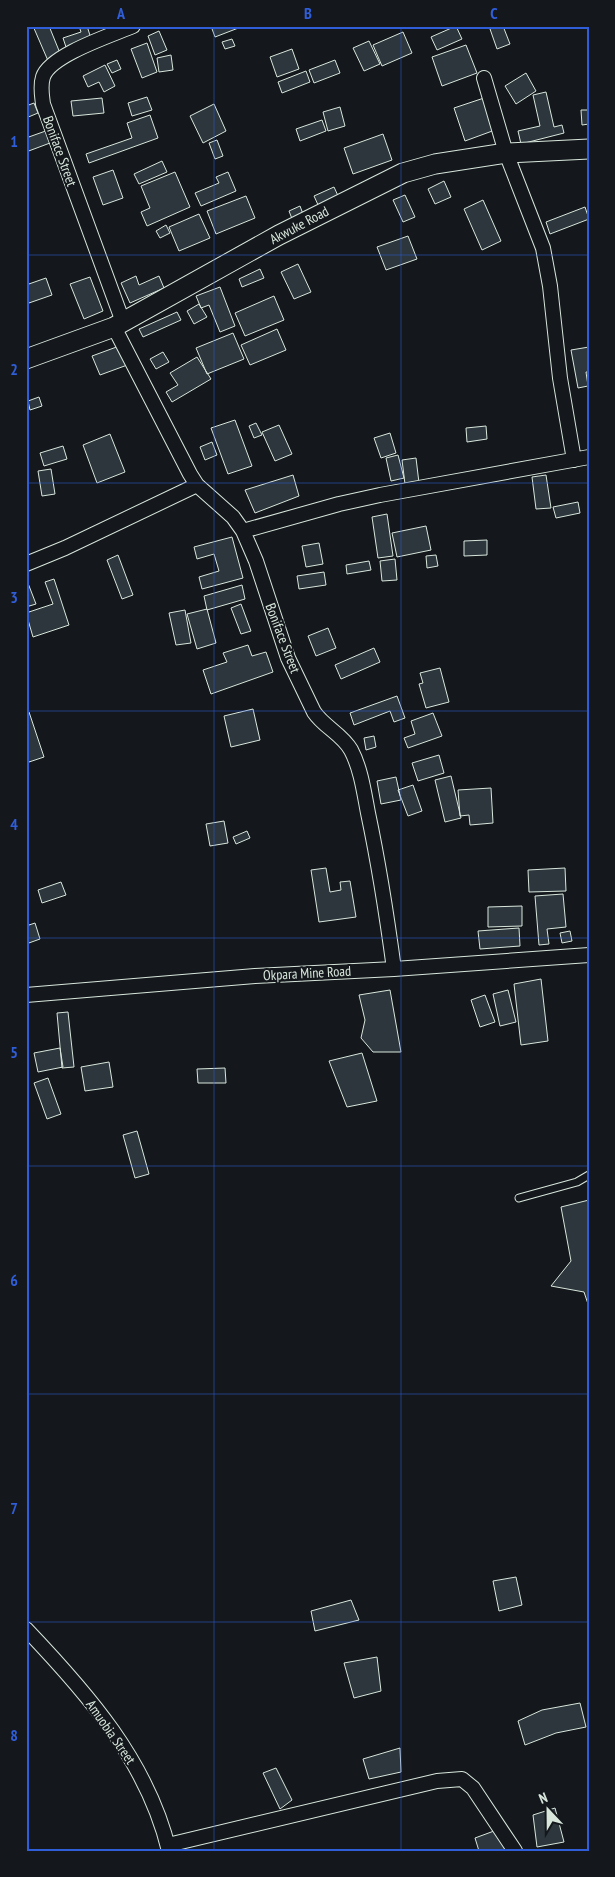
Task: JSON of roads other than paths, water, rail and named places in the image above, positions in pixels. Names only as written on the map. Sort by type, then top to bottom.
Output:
[{"type":"main road","name":"Akwuke Road","points":[[26,359],[118,325],[279,235],[403,173],[435,164],[506,153],[589,149]]},
{"type":"street","name":"Boniface Street","points":[[130,27],[94,41],[57,62],[43,75],[41,88],[43,104],[118,325],[156,412],[197,485],[233,517],[243,532],[256,561],[288,658],[314,712],[318,719],[344,740],[356,762],[374,838],[394,969]]},
{"type":"street","points":[[484,78],[506,153],[543,248],[550,286],[560,378],[574,460]]},
{"type":"street","points":[[243,532],[339,504],[380,495],[485,474],[589,457]]},
{"type":"street","points":[[26,564],[65,548],[197,485]]},
{"type":"street","name":"Okpara Mine Road","points":[[26,995],[256,976],[394,969],[589,955]]},
{"type":"street","name":"Amuobia Street","points":[[26,1629],[59,1663],[112,1728],[144,1785],[169,1848]]},
{"type":"street","points":[[169,1848],[437,1781],[462,1779],[473,1788],[516,1851]]},
{"type":"lane","points":[[519,1198],[577,1182],[589,1175]]}]
